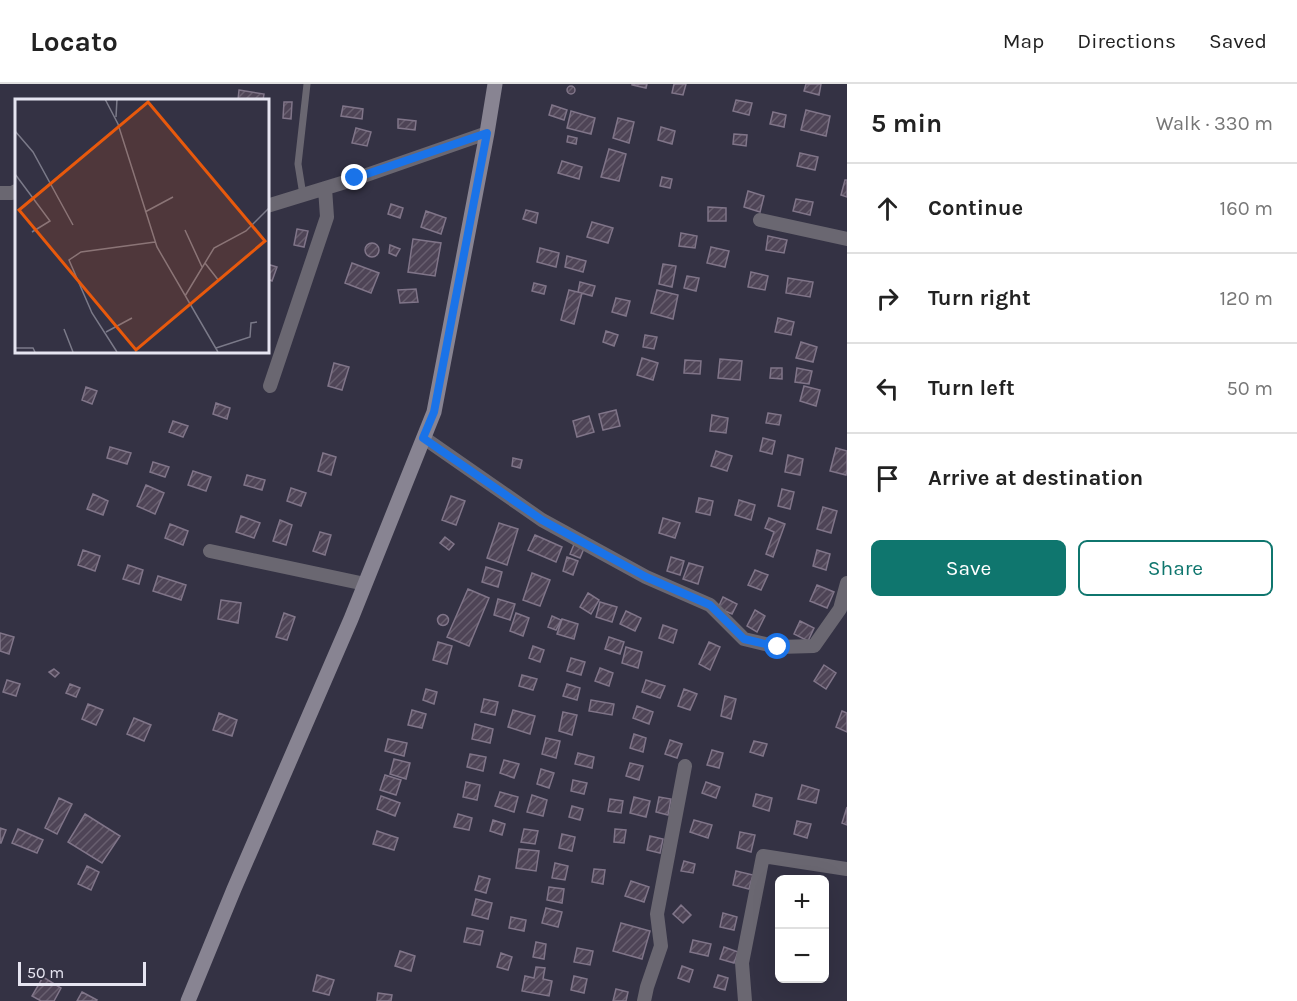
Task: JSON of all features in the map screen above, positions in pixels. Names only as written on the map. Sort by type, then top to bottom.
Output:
[{"type":"main road","points":[[188,1001],[365,584],[434,412],[495,84]]},
{"type":"street","points":[[268,206],[487,133]]},
{"type":"street","points":[[270,386],[327,217],[325,188]]},
{"type":"street","points":[[0,193],[15,192]]},
{"type":"street","points":[[760,220],[847,239]]},
{"type":"street","points":[[423,438],[542,520],[646,577],[710,605],[744,639],[778,647],[814,646],[840,609],[847,583]]},
{"type":"street","points":[[210,551],[365,584]]},
{"type":"street","points":[[644,1001],[661,946],[657,914],[685,766]]},
{"type":"street","points":[[745,1001],[742,963],[763,856],[847,869]]},
{"type":"lane","points":[[303,195],[298,164],[307,84]]},
{"type":"building","points":[[632,84],[647,84],[646,88]]},
{"type":"building","points":[[674,84],[686,84],[683,95],[672,93]]},
{"type":"building","points":[[806,84],[821,84],[819,95],[804,91]]},
{"type":"building","points":[[571,86],[575,90],[571,94],[567,90]]},
{"type":"building","points":[[239,90],[264,94],[263,99],[238,99]]},
{"type":"building","points":[[736,100],[752,103],[749,115],[733,111]]},
{"type":"building","points":[[284,102],[292,102],[291,119],[283,118]]},
{"type":"building","points":[[552,105],[567,110],[564,120],[549,115]]},
{"type":"building","points":[[343,106],[363,109],[362,119],[341,116]]},
{"type":"building","points":[[806,110],[830,116],[826,136],[801,130]]},
{"type":"building","points":[[571,111],[595,118],[591,134],[567,128]]},
{"type":"building","points":[[773,112],[786,115],[784,127],[770,124]]},
{"type":"building","points":[[618,118],[634,122],[629,143],[613,138]]},
{"type":"building","points":[[398,119],[416,121],[415,130],[398,128]]},
{"type":"building","points":[[661,127],[675,131],[672,144],[658,140]]},
{"type":"building","points":[[356,128],[371,132],[367,146],[352,143]]},
{"type":"building","points":[[734,134],[747,135],[746,146],[733,144]]},
{"type":"building","points":[[568,136],[577,138],[576,144],[567,142]]},
{"type":"building","points":[[609,149],[626,154],[619,181],[601,177]]},
{"type":"building","points":[[800,153],[818,157],[815,170],[797,166]]},
{"type":"building","points":[[562,161],[582,167],[579,179],[558,173]]},
{"type":"building","points":[[662,177],[672,179],[670,188],[660,186]]},
{"type":"building","points":[[845,180],[847,180],[847,197],[841,195]]},
{"type":"building","points":[[748,191],[764,196],[760,212],[744,207]]},
{"type":"building","points":[[796,199],[813,202],[810,215],[793,211]]},
{"type":"building","points":[[391,204],[403,208],[400,218],[388,214]]},
{"type":"building","points":[[708,207],[726,208],[726,221],[708,221]]},
{"type":"building","points":[[526,210],[538,213],[536,223],[523,219]]},
{"type":"building","points":[[426,211],[446,218],[441,234],[421,227]]},
{"type":"building","points":[[592,222],[613,228],[608,243],[587,237]]},
{"type":"building","points":[[297,229],[308,231],[304,247],[294,245]]},
{"type":"building","points":[[681,233],[697,236],[695,248],[679,246]]},
{"type":"building","points":[[768,236],[787,240],[784,253],[766,250]]},
{"type":"building","points":[[413,239],[441,243],[435,276],[408,272]]},
{"type":"building","points":[[372,243],[377,245],[379,250],[377,255],[372,257],[367,255],[365,250],[367,245]]},
{"type":"building","points":[[390,245],[400,249],[396,256],[389,253]]},
{"type":"building","points":[[711,247],[729,251],[725,267],[707,263]]},
{"type":"building","points":[[540,248],[559,253],[556,267],[537,262]]},
{"type":"building","points":[[567,256],[586,261],[583,272],[565,267]]},
{"type":"building","points":[[352,263],[379,273],[371,293],[345,283]]},
{"type":"building","points":[[268,264],[277,267],[272,281],[268,279]]},
{"type":"building","points":[[663,264],[676,266],[672,287],[659,284]]},
{"type":"building","points":[[751,272],[768,276],[765,290],[748,287]]},
{"type":"building","points":[[687,276],[699,278],[696,291],[684,288]]},
{"type":"building","points":[[788,278],[813,282],[810,297],[786,293]]},
{"type":"building","points":[[580,282],[595,286],[592,296],[578,292]]},
{"type":"building","points":[[534,283],[546,286],[544,294],[532,291]]},
{"type":"building","points":[[416,289],[418,302],[400,303],[398,290]]},
{"type":"building","points":[[569,290],[582,293],[574,324],[561,320]]},
{"type":"building","points":[[657,290],[678,295],[673,319],[651,313]]},
{"type":"building","points":[[616,298],[630,301],[626,316],[612,312]]},
{"type":"building","points":[[778,318],[794,322],[791,335],[775,332]]},
{"type":"building","points":[[606,331],[618,335],[614,346],[603,342]]},
{"type":"building","points":[[645,335],[657,337],[654,349],[643,347]]},
{"type":"building","points":[[801,342],[817,347],[813,362],[796,358]]},
{"type":"building","points":[[642,358],[658,363],[653,380],[637,375]]},
{"type":"building","points":[[720,359],[742,361],[740,380],[718,378]]},
{"type":"building","points":[[685,360],[701,361],[700,374],[684,373]]},
{"type":"building","points":[[334,363],[349,367],[342,390],[328,386]]},
{"type":"building","points":[[771,368],[782,368],[782,379],[770,378]]},
{"type":"building","points":[[797,368],[812,371],[809,384],[795,382]]},
{"type":"building","points":[[804,386],[820,390],[816,406],[800,401]]},
{"type":"building","points":[[86,387],[97,391],[92,404],[82,400]]},
{"type":"building","points":[[216,403],[230,408],[227,419],[213,414]]},
{"type":"building","points":[[616,410],[620,426],[603,430],[599,414]]},
{"type":"building","points":[[768,413],[781,415],[779,425],[766,423]]},
{"type":"building","points":[[712,415],[728,418],[726,433],[710,431]]},
{"type":"building","points":[[589,416],[594,432],[577,437],[573,421]]},
{"type":"building","points":[[173,421],[188,426],[183,437],[169,432]]},
{"type":"building","points":[[763,438],[775,441],[772,454],[760,451]]},
{"type":"building","points":[[110,447],[131,453],[127,464],[107,458]]},
{"type":"building","points":[[836,448],[847,451],[846,475],[830,471]]},
{"type":"building","points":[[716,451],[732,456],[727,471],[711,466]]},
{"type":"building","points":[[323,453],[336,457],[331,475],[318,471]]},
{"type":"building","points":[[788,455],[803,459],[800,475],[785,472]]},
{"type":"building","points":[[513,458],[522,460],[520,468],[512,466]]},
{"type":"building","points":[[153,462],[169,467],[165,477],[150,472]]},
{"type":"building","points":[[193,471],[211,477],[206,491],[188,485]]},
{"type":"building","points":[[247,475],[265,480],[262,490],[244,485]]},
{"type":"building","points":[[146,485],[164,493],[155,514],[137,506]]},
{"type":"building","points":[[291,488],[306,493],[301,506],[287,501]]},
{"type":"building","points":[[782,489],[794,492],[790,509],[778,506]]},
{"type":"building","points":[[93,494],[108,501],[103,515],[87,509]]},
{"type":"building","points":[[451,496],[465,501],[456,525],[442,520]]},
{"type":"building","points":[[699,498],[713,501],[710,515],[696,512]]},
{"type":"building","points":[[739,500],[755,505],[751,520],[735,515]]},
{"type":"building","points":[[823,507],[837,511],[831,533],[817,529]]},
{"type":"building","points":[[241,516],[260,523],[254,538],[236,532]]},
{"type":"building","points":[[663,518],[680,523],[675,538],[659,533]]},
{"type":"building","points":[[769,518],[785,524],[773,557],[766,554],[774,532],[765,528]]},
{"type":"building","points":[[280,520],[292,525],[286,545],[273,541]]},
{"type":"building","points":[[499,523],[518,529],[507,565],[487,558]]},
{"type":"building","points":[[170,524],[188,531],[183,545],[165,538]]},
{"type":"building","points":[[320,532],[331,535],[325,555],[313,551]]},
{"type":"building","points":[[535,535],[562,547],[556,562],[528,550]]},
{"type":"building","points":[[445,537],[454,544],[449,550],[440,543]]},
{"type":"building","points":[[575,542],[585,546],[580,558],[570,554]]},
{"type":"building","points":[[83,550],[100,556],[95,571],[78,565]]},
{"type":"building","points":[[817,550],[830,554],[826,570],[813,566]]},
{"type":"building","points":[[567,557],[578,561],[573,575],[563,571]]},
{"type":"building","points":[[671,557],[684,561],[680,575],[667,571]]},
{"type":"building","points":[[689,563],[703,567],[698,584],[683,579]]},
{"type":"building","points":[[128,565],[143,570],[139,584],[123,579]]},
{"type":"building","points":[[486,567],[502,572],[498,587],[482,582]]},
{"type":"building","points":[[755,570],[768,575],[761,590],[748,585]]},
{"type":"building","points":[[532,573],[550,580],[540,606],[523,600]]},
{"type":"building","points":[[158,576],[186,585],[181,600],[153,591]]},
{"type":"building","points":[[817,585],[834,592],[827,608],[810,601]]},
{"type":"building","points":[[468,589],[489,598],[469,646],[447,637]]},
{"type":"building","points":[[588,593],[599,600],[591,614],[580,607]]},
{"type":"building","points":[[723,597],[737,604],[732,614],[718,608]]},
{"type":"building","points":[[498,599],[515,604],[510,620],[494,615]]},
{"type":"building","points":[[221,600],[241,603],[238,623],[218,619]]},
{"type":"building","points":[[600,602],[617,607],[612,622],[596,617]]},
{"type":"building","points":[[755,610],[765,616],[757,632],[747,626]]},
{"type":"building","points":[[626,611],[641,618],[635,631],[620,624]]},
{"type":"building","points":[[284,613],[295,617],[287,640],[276,637]]},
{"type":"building","points":[[516,613],[529,618],[523,636],[510,631]]},
{"type":"building","points":[[443,614],[449,620],[443,626],[437,620]]},
{"type":"building","points":[[552,616],[561,620],[556,630],[548,627]]},
{"type":"building","points":[[562,619],[578,624],[574,639],[557,634]]},
{"type":"building","points":[[800,621],[814,628],[808,641],[794,634]]},
{"type":"building","points":[[663,625],[677,630],[673,643],[659,638]]},
{"type":"building","points":[[0,633],[14,637],[9,654],[0,651]]},
{"type":"building","points":[[609,637],[624,642],[620,654],[605,649]]},
{"type":"building","points":[[438,642],[452,646],[447,664],[433,660]]},
{"type":"building","points":[[709,642],[720,647],[710,670],[699,664]]},
{"type":"building","points":[[533,646],[544,650],[540,662],[529,658]]},
{"type":"building","points":[[626,647],[642,652],[638,668],[622,663]]},
{"type":"building","points":[[571,658],[585,662],[581,675],[567,671]]},
{"type":"building","points":[[824,665],[836,673],[826,689],[814,681]]},
{"type":"building","points":[[600,668],[613,673],[609,686],[595,681]]},
{"type":"building","points":[[54,669],[59,673],[55,677],[49,672]]},
{"type":"building","points":[[522,675],[537,679],[533,690],[519,686]]},
{"type":"building","points":[[7,680],[20,684],[16,696],[3,692]]},
{"type":"building","points":[[646,680],[665,686],[660,698],[642,692]]},
{"type":"building","points":[[70,684],[80,688],[76,697],[66,693]]},
{"type":"building","points":[[567,684],[580,688],[577,700],[563,696]]},
{"type":"building","points":[[426,689],[437,692],[434,704],[423,700]]},
{"type":"building","points":[[684,689],[697,694],[690,710],[678,706]]},
{"type":"building","points":[[725,696],[736,699],[731,719],[721,716]]},
{"type":"building","points":[[484,699],[498,702],[495,715],[481,712]]},
{"type":"building","points":[[591,700],[614,704],[612,715],[589,711]]},
{"type":"building","points":[[88,704],[103,710],[96,725],[82,719]]},
{"type":"building","points":[[637,706],[653,712],[649,724],[633,718]]},
{"type":"building","points":[[412,710],[426,714],[422,728],[408,725]]},
{"type":"building","points":[[513,710],[535,716],[530,734],[508,727]]},
{"type":"building","points":[[842,711],[847,713],[847,732],[836,727]]},
{"type":"building","points":[[563,712],[577,715],[572,735],[559,731]]},
{"type":"building","points":[[219,713],[237,720],[232,736],[213,730]]},
{"type":"building","points":[[134,718],[151,725],[144,741],[127,734]]},
{"type":"building","points":[[475,724],[493,729],[490,743],[472,739]]},
{"type":"building","points":[[634,734],[646,738],[643,752],[630,748]]},
{"type":"building","points":[[546,738],[560,741],[556,758],[542,754]]},
{"type":"building","points":[[388,739],[407,743],[404,756],[385,751]]},
{"type":"building","points":[[670,740],[682,744],[677,758],[665,754]]},
{"type":"building","points":[[754,741],[767,744],[763,756],[750,752]]},
{"type":"building","points":[[712,750],[723,753],[719,768],[707,765]]},
{"type":"building","points":[[578,753],[594,757],[592,768],[575,764]]},
{"type":"building","points":[[470,754],[486,757],[483,771],[467,767]]},
{"type":"building","points":[[394,759],[410,763],[406,779],[390,774]]},
{"type":"building","points":[[504,760],[519,764],[514,778],[500,773]]},
{"type":"building","points":[[630,763],[643,766],[639,780],[626,776]]},
{"type":"building","points":[[541,769],[554,773],[549,788],[537,784]]},
{"type":"building","points":[[385,775],[401,780],[396,795],[380,790]]},
{"type":"building","points":[[573,780],[587,783],[584,794],[571,791]]},
{"type":"building","points":[[466,782],[480,785],[477,800],[463,797]]},
{"type":"building","points":[[706,782],[720,787],[716,798],[702,793]]},
{"type":"building","points":[[802,785],[819,790],[816,803],[798,799]]},
{"type":"building","points":[[500,792],[518,797],[514,812],[495,806]]},
{"type":"building","points":[[756,794],[772,798],[769,811],[753,806]]},
{"type":"building","points":[[532,795],[547,800],[543,816],[527,812]]},
{"type":"building","points":[[381,796],[400,803],[395,816],[377,809]]},
{"type":"building","points":[[634,797],[650,801],[646,817],[630,813]]},
{"type":"building","points":[[659,797],[671,799],[668,815],[656,812]]},
{"type":"building","points":[[59,798],[72,804],[57,834],[45,828]]},
{"type":"building","points":[[610,799],[623,801],[621,813],[608,811]]},
{"type":"building","points":[[572,806],[583,809],[580,820],[569,817]]},
{"type":"building","points":[[847,807],[847,825],[842,823]]},
{"type":"building","points":[[85,814],[120,836],[102,863],[68,842]]},
{"type":"building","points":[[458,814],[472,818],[469,830],[454,827]]},
{"type":"building","points":[[493,820],[505,824],[502,835],[490,831]]},
{"type":"building","points":[[694,820],[712,825],[708,838],[690,832]]},
{"type":"building","points":[[797,821],[811,824],[807,838],[794,834]]},
{"type":"building","points":[[0,828],[6,830],[1,843],[0,843]]},
{"type":"building","points":[[18,829],[43,840],[37,853],[12,843]]},
{"type":"building","points":[[524,829],[538,831],[535,844],[521,842]]},
{"type":"building","points":[[615,829],[626,830],[624,843],[614,842]]},
{"type":"building","points":[[377,831],[398,838],[394,850],[373,844]]},
{"type":"building","points":[[740,832],[755,835],[751,852],[737,848]]},
{"type":"building","points":[[562,834],[575,837],[572,851],[559,848]]},
{"type":"building","points":[[650,836],[663,839],[660,853],[647,850]]},
{"type":"building","points":[[519,849],[539,851],[536,871],[516,868]]},
{"type":"building","points":[[684,861],[695,864],[693,873],[681,871]]},
{"type":"building","points":[[555,863],[568,866],[565,880],[552,878]]},
{"type":"building","points":[[87,866],[99,872],[91,890],[78,884]]},
{"type":"building","points":[[594,869],[605,870],[603,884],[592,882]]},
{"type":"building","points":[[736,871],[753,875],[749,889],[733,885]]},
{"type":"building","points":[[479,876],[490,879],[486,893],[475,890]]},
{"type":"building","points":[[631,881],[649,887],[644,902],[625,896]]},
{"type":"building","points":[[549,887],[564,889],[562,903],[547,900]]},
{"type":"building","points":[[476,899],[492,903],[488,919],[472,915]]},
{"type":"building","points":[[681,905],[691,915],[683,923],[673,914]]},
{"type":"building","points":[[546,908],[562,912],[558,927],[542,923]]},
{"type":"building","points":[[723,913],[737,917],[734,930],[720,927]]},
{"type":"building","points":[[511,917],[526,920],[524,931],[509,928]]},
{"type":"building","points":[[621,923],[650,931],[642,959],[613,951]]},
{"type":"building","points":[[467,928],[483,931],[480,945],[464,942]]},
{"type":"building","points":[[693,940],[711,944],[708,956],[690,952]]},
{"type":"building","points":[[536,942],[546,944],[544,959],[533,957]]},
{"type":"building","points":[[724,947],[738,952],[734,963],[720,959]]},
{"type":"building","points":[[577,948],[593,951],[590,965],[574,962]]},
{"type":"building","points":[[400,951],[415,956],[411,971],[395,966]]},
{"type":"building","points":[[501,953],[512,957],[508,970],[497,967]]},
{"type":"building","points":[[682,966],[693,970],[689,982],[678,978]]},
{"type":"building","points":[[536,967],[545,968],[543,979],[552,981],[549,996],[522,991],[525,976],[534,978]]},
{"type":"building","points":[[317,975],[334,980],[329,995],[313,991]]},
{"type":"building","points":[[718,975],[728,978],[725,990],[714,987]]},
{"type":"building","points":[[574,976],[587,979],[584,993],[571,990]]},
{"type":"building","points":[[43,977],[61,988],[54,1001],[41,1001],[32,996]]},
{"type":"building","points":[[616,989],[628,992],[626,1001],[613,1001]]},
{"type":"building","points":[[82,992],[97,1000],[77,1001]]},
{"type":"building","points":[[378,993],[392,995],[391,1001],[377,1001]]},
{"type":"route","points":[[355,178],[487,133],[434,412],[423,438],[542,520],[646,577],[710,605],[744,639],[778,647]]}]
